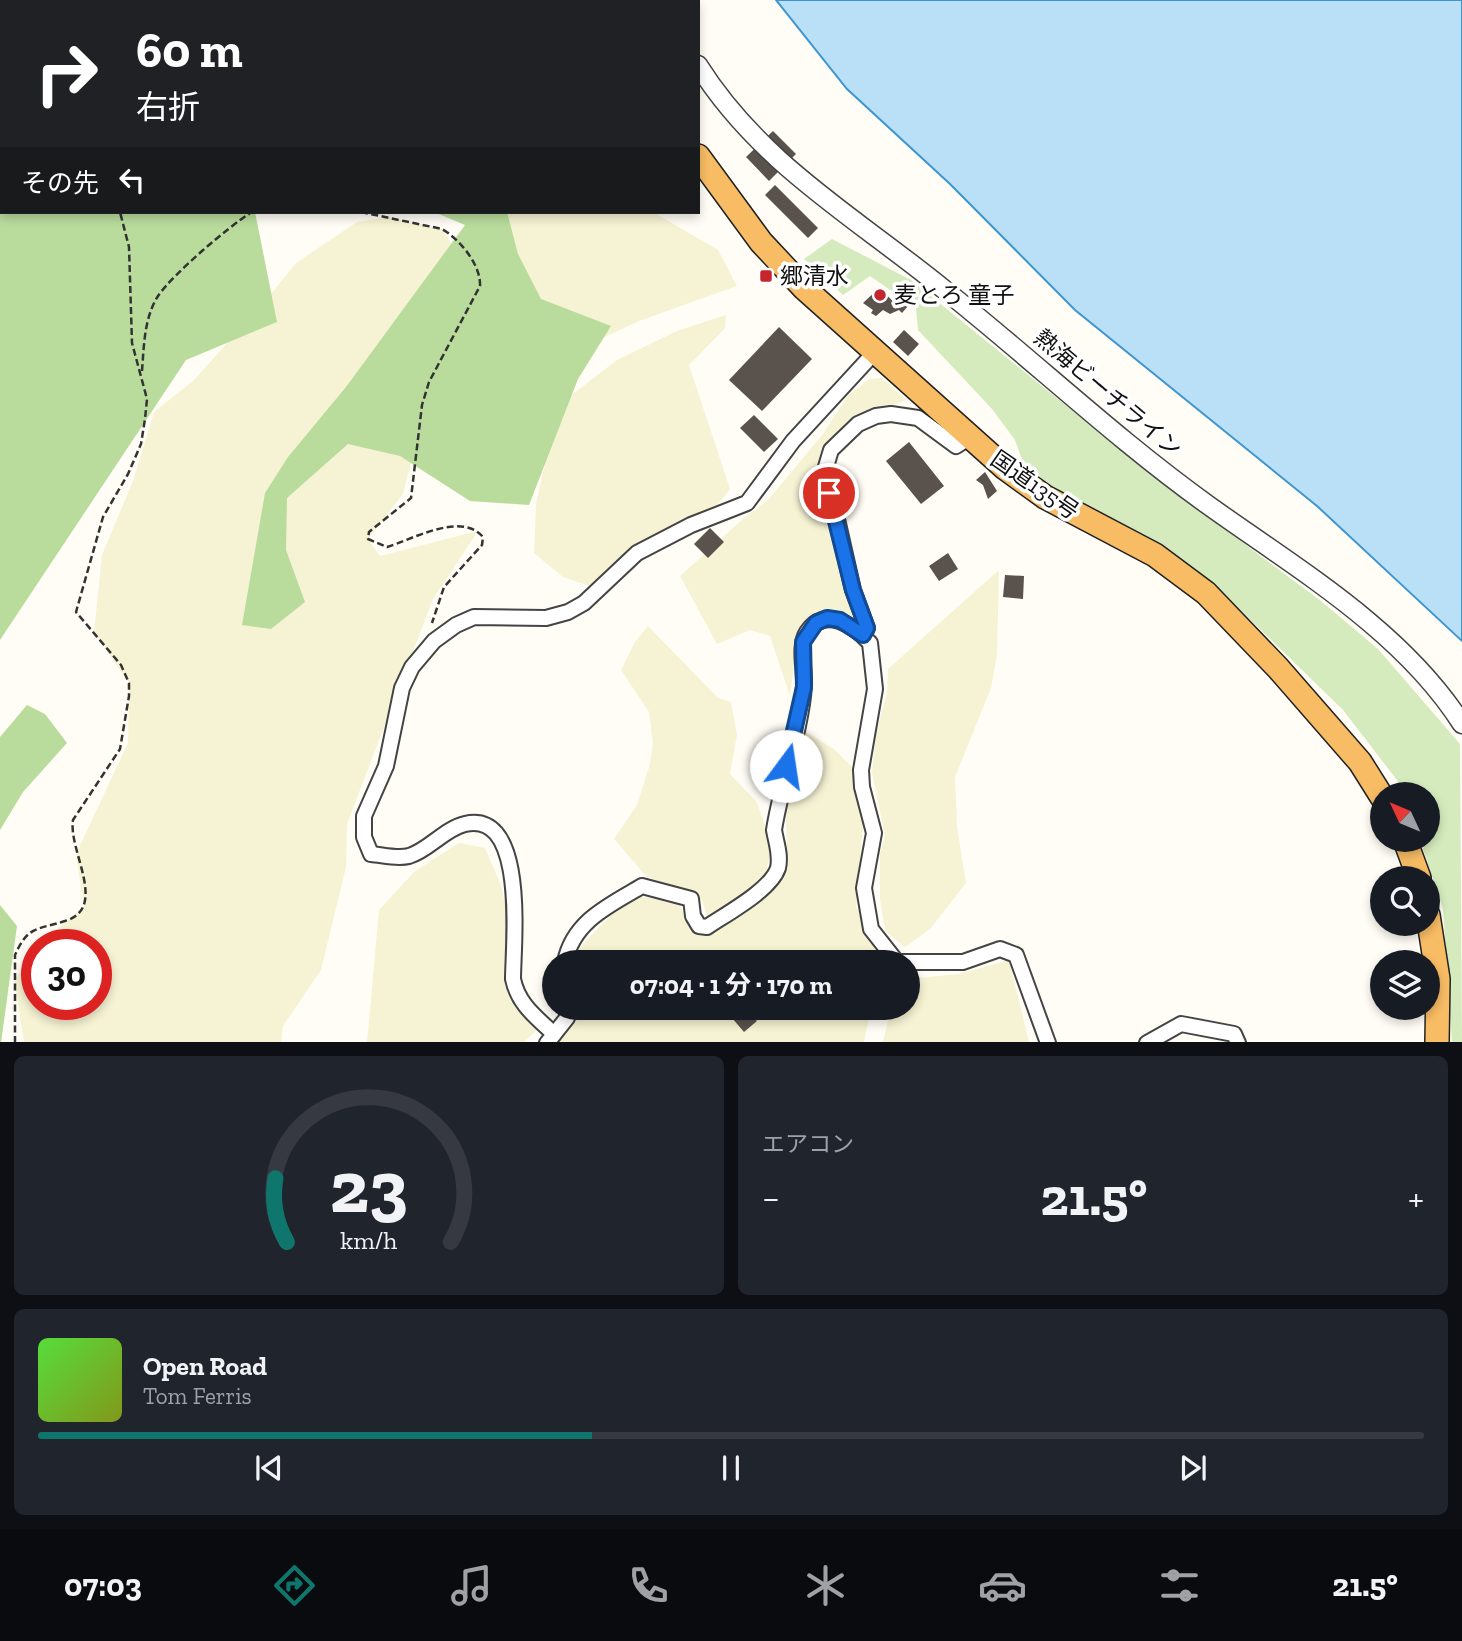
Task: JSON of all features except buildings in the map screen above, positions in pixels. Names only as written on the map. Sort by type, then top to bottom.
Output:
[{"type":"highway","name":"国道135号","points":[[700,159],[761,242],[804,288],[970,438],[1045,497],[1155,555],[1206,593],[1279,668],[1360,762],[1373,782]]},
{"type":"highway","points":[[1431,936],[1437,979],[1437,1042]]},
{"type":"street","name":"熱海ビーチライン","points":[[700,68],[749,134],[790,172],[945,290],[1155,465],[1383,635],[1437,687],[1462,724]]},
{"type":"street","points":[[565,1020],[550,1038],[516,993],[513,979],[514,878],[501,841],[492,831],[479,824],[466,824],[410,856],[371,854],[364,837],[363,816],[386,766],[402,688],[412,667],[434,640],[456,625],[474,617],[546,618],[568,612],[584,603],[636,553],[691,524],[747,503],[759,491],[793,441],[874,353]]},
{"type":"street","points":[[863,635],[867,628],[853,590],[825,470],[831,450],[858,424],[876,416],[891,414],[918,418],[956,446],[970,438]]},
{"type":"street","points":[[569,950],[575,934],[593,916],[642,886],[691,900],[693,916],[699,926],[706,927],[767,885],[778,866],[779,852],[774,830],[804,687],[803,642],[807,633],[827,618],[840,620],[870,643],[875,689],[861,770],[862,787],[874,833],[864,888],[871,929],[897,962],[963,962],[1000,949],[1009,950],[1022,963],[1038,1021],[1048,1042]]},
{"type":"street","points":[[1147,1042],[1181,1024],[1234,1034],[1238,1042]]},
{"type":"path","points":[[15,1042],[15,955],[21,943],[38,926],[66,921],[77,916],[85,907],[88,892],[71,834],[73,820],[120,749],[129,683],[121,665],[76,612],[103,517],[141,444],[147,399],[132,343],[129,247],[121,214]]},
{"type":"path","points":[[141,374],[147,324],[158,297],[233,224],[249,214]]},
{"type":"path","points":[[371,214],[442,229],[453,235],[480,277],[480,286],[429,382],[421,416],[411,498],[369,532],[368,539],[387,547],[425,531],[462,527],[478,531],[483,537],[482,545],[443,587],[432,624],[434,640]]},
{"type":"shaded area","points":[[503,214],[656,214],[718,250],[737,286],[639,321],[562,357],[498,286]]},
{"type":"shaded area","points":[[389,217],[442,229],[466,266],[435,369],[403,494],[368,539],[380,556],[478,531],[433,599],[347,824],[346,867],[321,970],[283,1026],[281,1042],[24,1042],[14,980],[21,970],[21,1020],[112,1020],[112,929],[57,929],[84,907],[76,854],[128,743],[129,683],[94,632],[102,555],[133,481],[154,412],[193,381],[296,263],[357,222]]},
{"type":"shaded area","points":[[726,315],[725,328],[689,365],[730,489],[716,507],[685,519],[593,587],[563,577],[534,553],[536,504],[548,450],[569,397],[617,360],[677,331]]},
{"type":"shaded area","points":[[882,378],[907,400],[874,411],[838,434],[819,486],[853,619],[824,610],[807,624],[797,643],[790,696],[770,636],[750,630],[717,644],[680,576],[769,499],[822,435],[847,397],[869,379]]},
{"type":"shaded area","points":[[999,570],[997,654],[991,688],[955,777],[957,827],[966,883],[930,929],[905,947],[885,931],[880,898],[880,854],[885,835],[872,773],[876,735],[887,692],[888,669]]},
{"type":"shaded area","points":[[648,626],[718,698],[731,702],[737,735],[730,774],[757,802],[772,847],[766,872],[754,887],[707,916],[702,900],[646,876],[614,839],[637,805],[650,764],[653,743],[649,712],[621,670],[635,642]]},
{"type":"shaded area","points":[[806,732],[834,749],[853,768],[863,824],[856,908],[866,916],[875,950],[579,950],[622,904],[642,897],[678,899],[685,919],[705,936],[773,887],[787,861],[786,811],[791,761]]},
{"type":"shaded area","points":[[459,843],[485,848],[501,885],[513,942],[513,1000],[538,1029],[524,1042],[367,1042],[379,910],[415,871]]},
{"type":"shaded area","points":[[1009,960],[1029,1042],[883,1042],[888,1020],[920,1020],[920,978],[959,974]]},
{"type":"shaded area","points":[[573,1020],[869,1020],[864,1042],[553,1042]]},
{"type":"green space","points":[[0,214],[255,214],[277,322],[186,360],[0,640]]},
{"type":"green space","points":[[439,214],[508,214],[518,254],[541,299],[611,326],[578,379],[529,505],[470,501],[400,456],[348,444],[287,498],[286,550],[305,602],[271,629],[242,625],[265,493],[288,457],[346,387],[465,225]]},
{"type":"green space","points":[[832,239],[911,280],[1148,472],[1321,601],[1378,649],[1460,744],[1462,1042],[1452,1042],[1443,909],[1440,900],[1440,866],[1429,866],[1424,852],[1440,852],[1440,782],[1398,782],[1343,710],[1215,585],[1178,557],[1060,496],[1022,460],[1015,440],[992,409],[918,330],[916,308],[870,276],[843,295],[804,259]]},
{"type":"green space","points":[[27,705],[45,714],[67,743],[23,792],[0,830],[0,737]]},
{"type":"green space","points":[[0,905],[17,926],[0,1042]]},
{"type":"water","points":[[776,0],[1462,0],[1462,641],[1317,506],[1075,310],[950,184],[847,89]]},
{"type":"place","name":"郷清水","points":[[766,276]]},
{"type":"place","name":"麦とろ 童子","points":[[880,295]]},
{"type":"route","points":[[786,766],[804,687],[803,642],[807,633],[816,623],[827,618],[840,620],[863,635],[867,628],[853,590],[829,493]]}]
